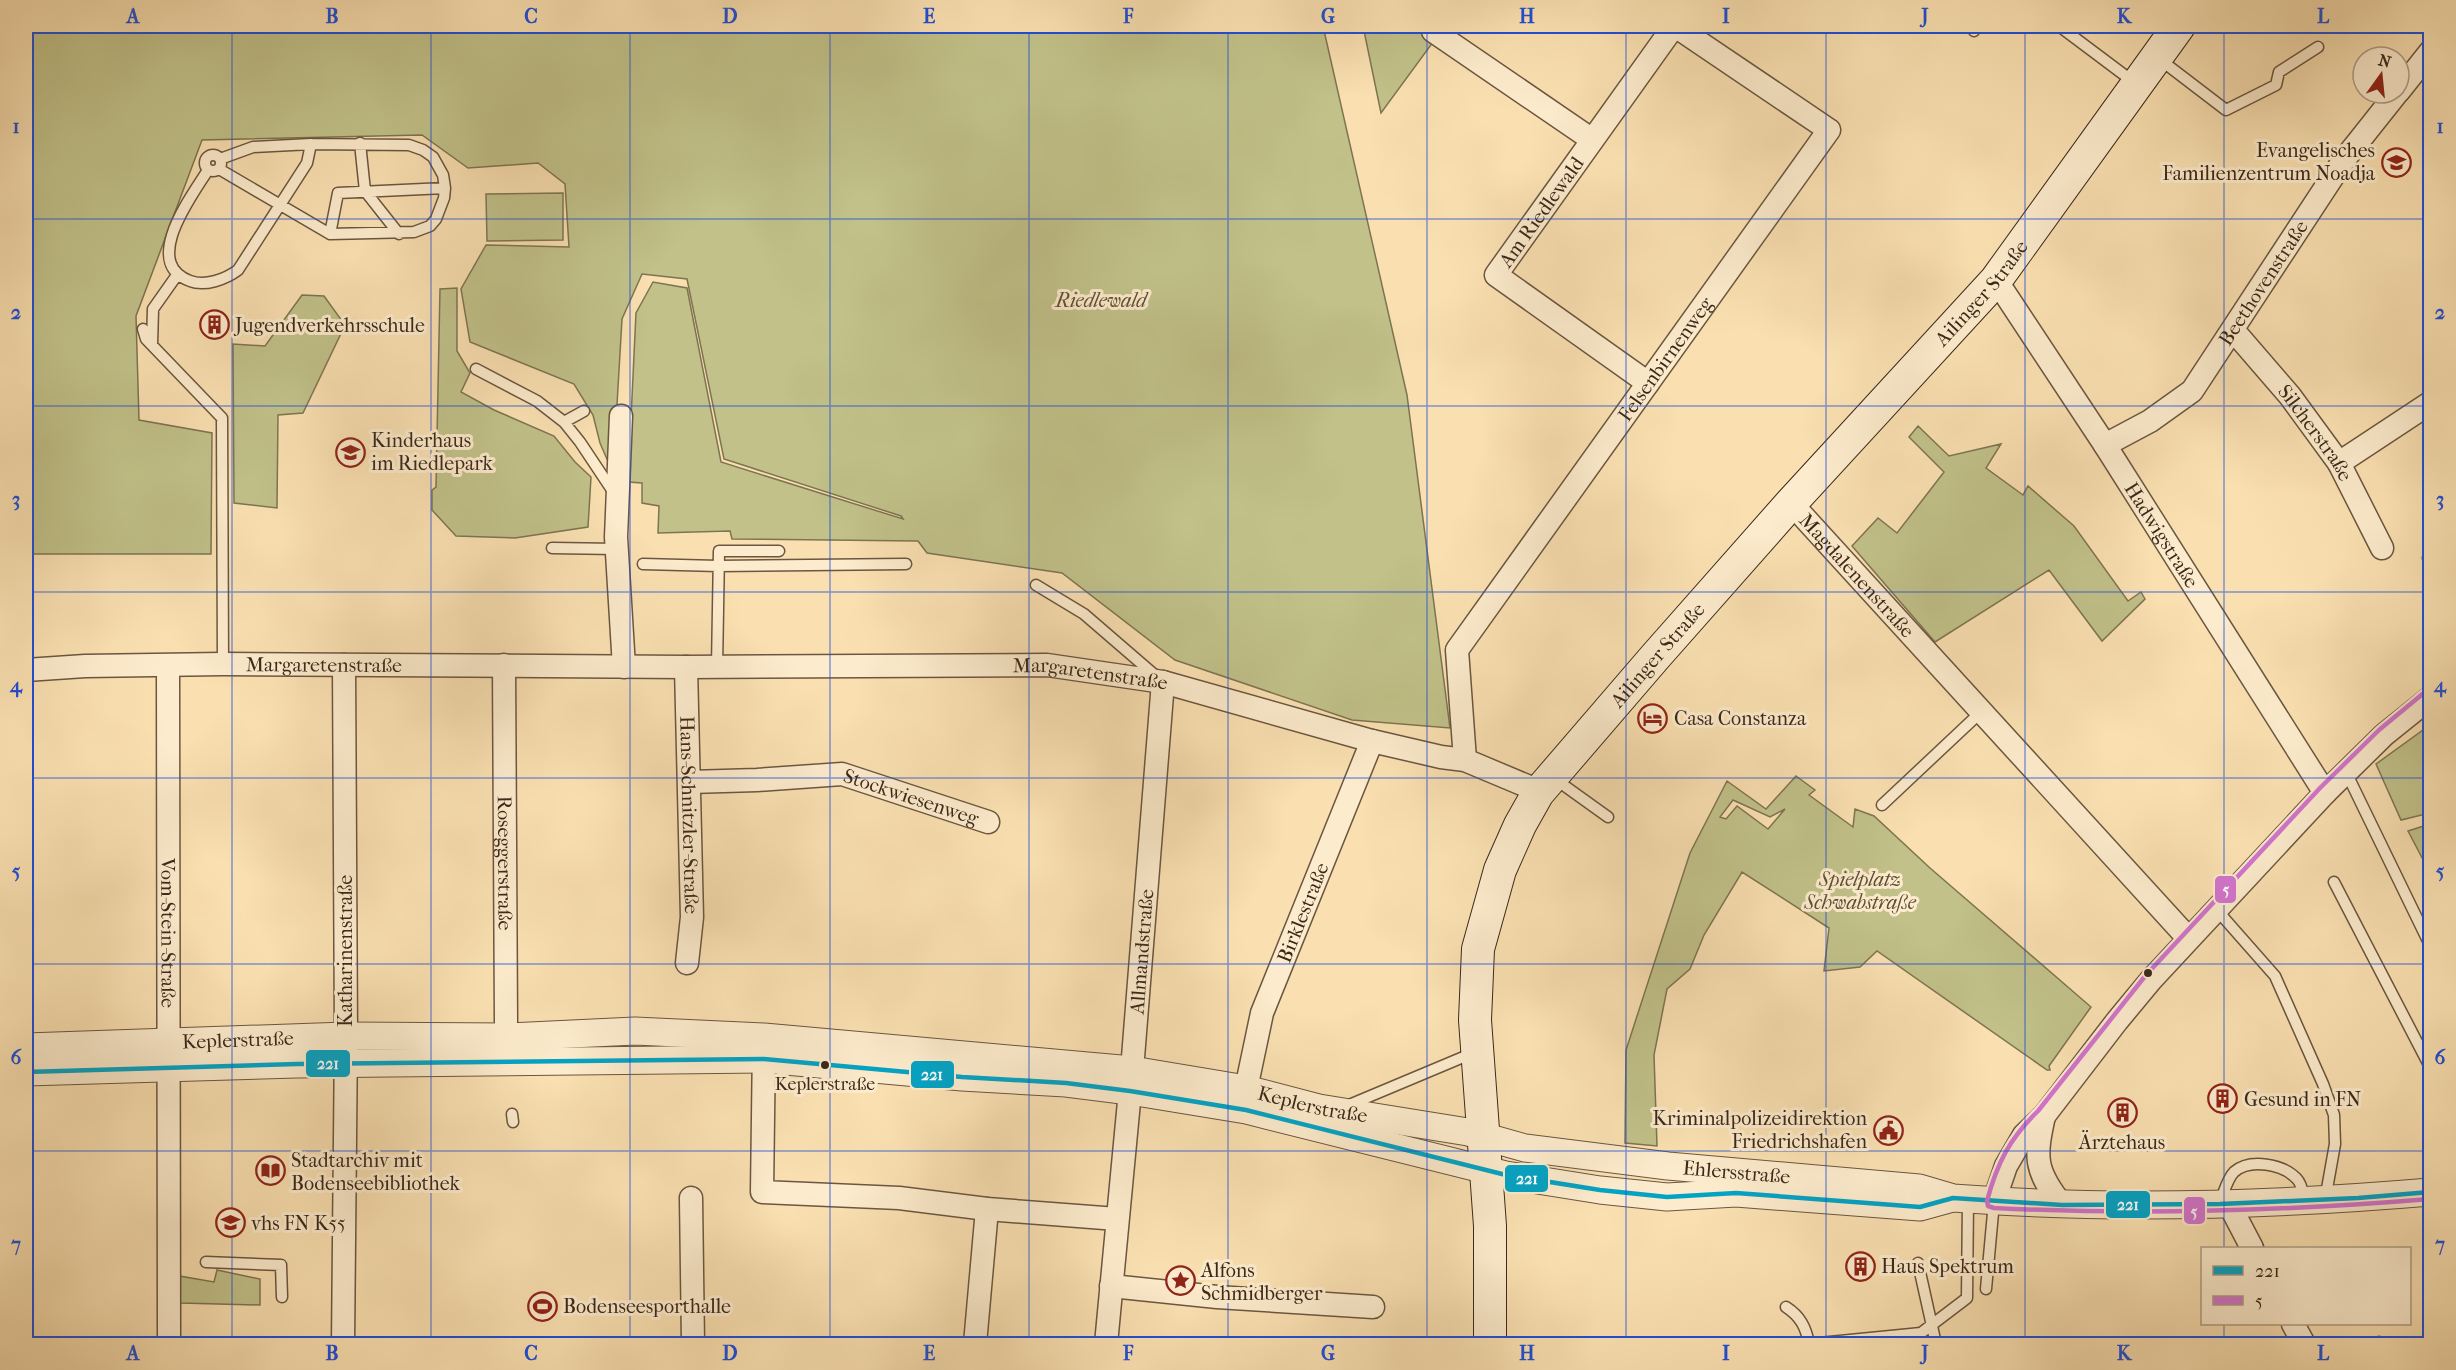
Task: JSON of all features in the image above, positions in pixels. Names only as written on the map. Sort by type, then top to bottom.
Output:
[{"type":"main road","name":"Ailinger Straße","points":[[1490,1344],[1490,1226],[1475,1020],[1478,949],[1500,870],[1520,825],[1545,785],[1791,503],[1996,280],[2179,26]]},
{"type":"street","name":"Am Riedlewald","points":[[1648,383],[1496,275],[1591,139],[1675,26]]},
{"type":"street","name":"Felsenbirnenweg","points":[[1466,760],[1457,650],[1829,130],[1675,26]]},
{"type":"street","points":[[1433,31],[1591,139]]},
{"type":"street","name":"Beethovenstraße","points":[[2411,76],[2430,52]]},
{"type":"street","name":"Beethovenstraße","points":[[2105,445],[2150,420],[2192,391],[2343,160],[2387,105]]},
{"type":"street","name":"Hadwigstraße","points":[[1996,280],[2105,445],[2325,793]]},
{"type":"street","name":"Silcherstraße","points":[[2233,330],[2290,396],[2339,463],[2382,548]]},
{"type":"street","points":[[2339,463],[2430,403]]},
{"type":"street","points":[[621,416],[617,549],[624,667]]},
{"type":"street","name":"Magdalenenstraße","points":[[1791,503],[2188,938]]},
{"type":"street","name":"Margaretenstraße","points":[[26,670],[85,666],[223,664],[624,667],[1047,665],[1163,682],[1372,741],[1441,757],[1466,760],[1545,785]]},
{"type":"street","name":"Katharinenstraße","points":[[343,1344],[346,1036],[344,665]]},
{"type":"street","name":"Roseggerstraße","points":[[504,665],[506,1024],[509,1056]]},
{"type":"street","name":"Vom-Stein-Straße","points":[[168,666],[169,1344]]},
{"type":"street","name":"Hans-Schnitzler-Straße","points":[[686,667],[692,916],[687,963]]},
{"type":"street","name":"Allmandstraße","points":[[1106,1344],[1131,1080],[1163,682]]},
{"type":"street","points":[[1972,1199],[2006,1166],[2024,1135],[2044,1116],[2117,1021],[2188,938],[2346,772],[2384,735],[2430,698]]},
{"type":"street","name":"Birklestraße","points":[[1246,1089],[1262,1013],[1372,741]]},
{"type":"street","name":"Stockwiesenweg","points":[[690,782],[842,774],[988,822]]},
{"type":"street","name":"Keplerstraße","points":[[26,1047],[345,1063],[509,1056],[635,1031],[764,1048],[1246,1089],[1319,1108],[1460,1131],[1485,1138]]},
{"type":"street","name":"Keplerstraße","points":[[26,1072],[346,1036],[509,1056]]},
{"type":"street","points":[[764,1048],[762,1192],[899,1198],[987,1209],[1117,1218]]},
{"type":"street","name":"Keplerstraße","points":[[1131,1080],[1487,1170]]},
{"type":"street","points":[[2044,1116],[2036,1152],[2049,1188],[2062,1205]]},
{"type":"street","name":"Ehlersstraße","points":[[1485,1138],[1525,1148],[1605,1159],[1919,1188],[1972,1199],[2062,1205],[2224,1204],[2430,1192]]},
{"type":"street","name":"Ehlersstraße","points":[[1487,1170],[1600,1190],[1666,1197],[1736,1193],[1920,1207],[1972,1199]]},
{"type":"street","points":[[692,1198],[693,1344]]},
{"type":"street","points":[[2224,1204],[2251,1247]]},
{"type":"street","points":[[975,1344],[987,1209]]},
{"type":"street","points":[[1111,1286],[1217,1297],[1373,1307]]},
{"type":"street","points":[[2294,1325],[2304,1344]]},
{"type":"lane","points":[[2059,26],[2137,84]]},
{"type":"lane","points":[[2156,57],[2226,110],[2276,85],[2279,72],[2318,47]]},
{"type":"lane","points":[[220,164],[253,147],[311,144],[360,143],[402,144],[423,150],[439,165],[445,188],[441,209],[430,226],[414,232],[330,234],[280,206],[220,164],[215,155],[207,157],[204,165],[208,170],[177,221],[171,239],[170,262],[177,275],[197,283],[229,277],[238,270],[280,206],[307,163],[311,144]]},
{"type":"lane","points":[[360,143],[365,191],[399,234]]},
{"type":"lane","points":[[330,234],[338,193],[445,188]]},
{"type":"lane","points":[[152,345],[153,309],[177,275]]},
{"type":"lane","points":[[143,329],[146,339],[222,418],[223,664]]},
{"type":"lane","points":[[476,369],[537,401],[564,422],[617,498]]},
{"type":"lane","points":[[564,422],[584,411]]},
{"type":"lane","points":[[552,548],[617,549]]},
{"type":"lane","points":[[717,667],[719,551],[779,551]]},
{"type":"lane","points":[[643,564],[718,566],[906,564]]},
{"type":"lane","points":[[1036,585],[1084,614],[1163,682]]},
{"type":"lane","points":[[1882,805],[1982,711]]},
{"type":"lane","points":[[2346,772],[2430,945]]},
{"type":"lane","points":[[1545,785],[1608,817]]},
{"type":"lane","points":[[2334,882],[2430,1066]]},
{"type":"lane","points":[[2216,909],[2275,976],[2323,1084],[2334,1115],[2335,1144],[2315,1200],[2298,1180],[2284,1169],[2265,1165],[2246,1166],[2233,1173],[2224,1204]]},
{"type":"lane","points":[[1319,1108],[1352,1105],[1478,1051]]},
{"type":"lane","points":[[1972,1199],[1986,1289]]},
{"type":"lane","points":[[1786,1307],[1797,1314],[1806,1329],[1809,1344],[1921,1333],[1966,1298],[1972,1199]]},
{"type":"lane","points":[[206,1263],[281,1265],[282,1297]]},
{"type":"lane","points":[[1918,1263],[1936,1344]]},
{"type":"green space","name":"Riedlewald","points":[[26,26],[1323,26],[1407,395],[1450,728],[1352,720],[1175,660],[1062,573],[927,553],[918,541],[732,539],[730,531],[658,533],[659,506],[642,503],[642,483],[628,482],[636,313],[653,282],[687,288],[721,462],[903,519],[901,516],[724,459],[687,279],[642,274],[622,319],[613,473],[600,443],[593,415],[574,384],[470,342],[461,289],[486,245],[569,247],[565,184],[538,163],[468,168],[422,135],[202,140],[136,316],[139,420],[212,433],[211,554],[26,554]]},
{"type":"green space","points":[[1363,26],[1436,26],[1436,38],[1381,113]]},
{"type":"green space","points":[[563,193],[563,240],[487,241],[486,194]]},
{"type":"green space","points":[[457,288],[457,351],[470,373],[461,392],[494,410],[554,436],[575,462],[591,477],[588,527],[515,538],[456,536],[432,510],[432,490],[436,487],[440,289]]},
{"type":"green space","points":[[302,295],[324,296],[345,325],[303,413],[278,415],[277,508],[234,503],[233,344],[265,346]]},
{"type":"green space","points":[[1918,426],[1949,456],[2001,444],[1986,468],[2023,495],[2028,486],[2074,526],[2128,601],[2141,592],[2145,599],[2102,641],[2049,570],[1935,642],[1852,546],[1878,518],[1897,533],[1944,472],[1909,437]]},
{"type":"green space","points":[[2430,725],[2430,813],[2401,820],[2376,764]]},
{"type":"green space","name":"Spielplatz Schwabstraße","points":[[1796,776],[1815,790],[1809,795],[1853,827],[1855,809],[1874,816],[1930,868],[2091,1007],[2049,1066],[2050,1070],[1877,951],[1860,967],[1824,971],[1829,928],[1742,872],[1704,935],[1690,969],[1667,989],[1654,1055],[1657,1146],[1625,1143],[1626,1050],[1690,853],[1727,781],[1766,809]],"holes":[[[1733,800],[1770,817],[1785,809],[1768,829],[1737,806],[1726,819],[1720,817]]]},
{"type":"green space","points":[[2430,824],[2430,873],[2408,831]]},
{"type":"green space","points":[[217,1270],[260,1279],[260,1305],[180,1303],[179,1276],[214,1282]]},
{"type":"green space","points":[[2088,1341],[2143,1341],[2142,1344],[2088,1344]]},
{"type":"transit line","name":"5","points":[[2425,692],[2379,730],[2320,788],[2146,975],[2012,1141],[2000,1163],[1987,1201],[1988,1206],[1994,1208],[2158,1211],[2267,1209],[2430,1199]]},
{"type":"transit line","name":"221","points":[[26,1072],[297,1064],[764,1059],[962,1077],[1066,1083],[1130,1091],[1246,1110],[1506,1175],[1600,1190],[1667,1197],[1736,1193],[1920,1207],[1953,1198],[2062,1205],[2220,1204],[2358,1198],[2430,1192]]},
{"type":"place","name":"Evangelisches Familienzentrum Noadja","points":[[2396,162]]},
{"type":"place","name":"Jugendverkehrsschule","points":[[214,325]]},
{"type":"place","name":"Kinderhaus im Riedlepark","points":[[350,452]]},
{"type":"place","name":"Casa Constanza","points":[[1653,718]]},
{"type":"place","name":"Keplerstraße","points":[[825,1065]]},
{"type":"place","name":"Gesund in FN","points":[[2223,1099]]},
{"type":"place","name":"Ärztehaus","points":[[2122,1112]]},
{"type":"place","name":"Kriminalpolizeidirektion Friedrichshafen","points":[[1888,1130]]},
{"type":"place","name":"Stadtarchiv mit Bodenseebibliothek","points":[[270,1171]]},
{"type":"place","name":"vhs FN K55","points":[[230,1223]]},
{"type":"place","name":"Haus Spektrum","points":[[1860,1266]]},
{"type":"place","name":"Alfons Schmidberger","points":[[1180,1281]]},
{"type":"place","name":"Bodenseesporthalle","points":[[542,1306]]}]
